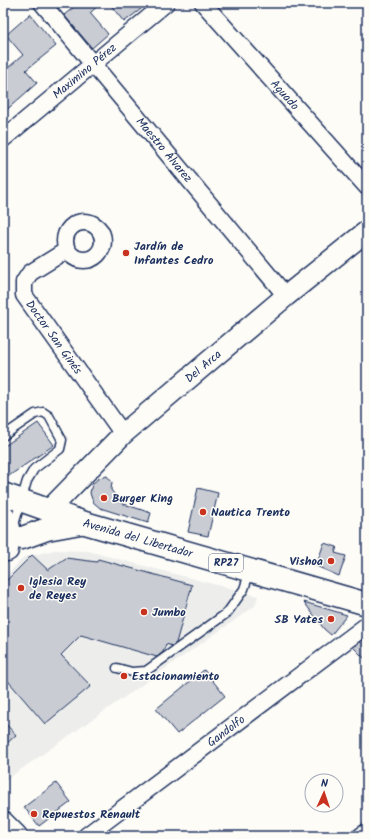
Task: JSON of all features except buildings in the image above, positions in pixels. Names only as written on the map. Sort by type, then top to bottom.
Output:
[{"type":"main road","name":"Avenida del Libertador","points":[[12,497],[85,523],[367,604]]},
{"type":"main road","points":[[11,547],[49,510]]},
{"type":"main road","points":[[3,516],[9,528],[11,547]]},
{"type":"main road","name":"RP27","points":[[11,547],[61,526],[85,523]]},
{"type":"street","name":"Maestro Álvarez","points":[[42,3],[286,296]]},
{"type":"street","name":"Maximino Pérez","points":[[3,139],[94,65],[166,3]]},
{"type":"street","name":"Aguado","points":[[203,3],[367,187]]},
{"type":"street","name":"Del Arca","points":[[49,510],[123,434],[286,296],[367,231]]},
{"type":"street","name":"Doctor San Ginés","points":[[67,250],[30,273],[24,282],[24,295],[123,434]]},
{"type":"street","name":"Gandolfo","points":[[86,836],[367,625]]},
{"type":"street","points":[[361,836],[367,832]]},
{"type":"lane","points":[[3,436],[35,414],[43,412],[49,416],[62,440],[60,449],[34,469],[12,497],[11,547]]},
{"type":"lane","points":[[117,668],[132,672],[146,671],[227,613],[244,589],[251,570]]},
{"type":"shaded area","points":[[55,550],[88,551],[258,596],[255,606],[3,782],[3,579],[24,557]]},
{"type":"place","name":"Jardín de Infantes Cedro","points":[[126,253]]},
{"type":"place","name":"Burger King","points":[[104,498]]},
{"type":"place","name":"Nautica Trento","points":[[203,512]]},
{"type":"place","name":"Vishoa","points":[[331,561]]},
{"type":"place","name":"Iglesia Rey de Reyes","points":[[21,588]]},
{"type":"place","name":"Jumbo","points":[[144,612]]},
{"type":"place","name":"SB Yates","points":[[331,619]]},
{"type":"place","name":"Estacionamiento","points":[[124,676]]},
{"type":"place","name":"Repuestos Renault","points":[[34,814]]}]
